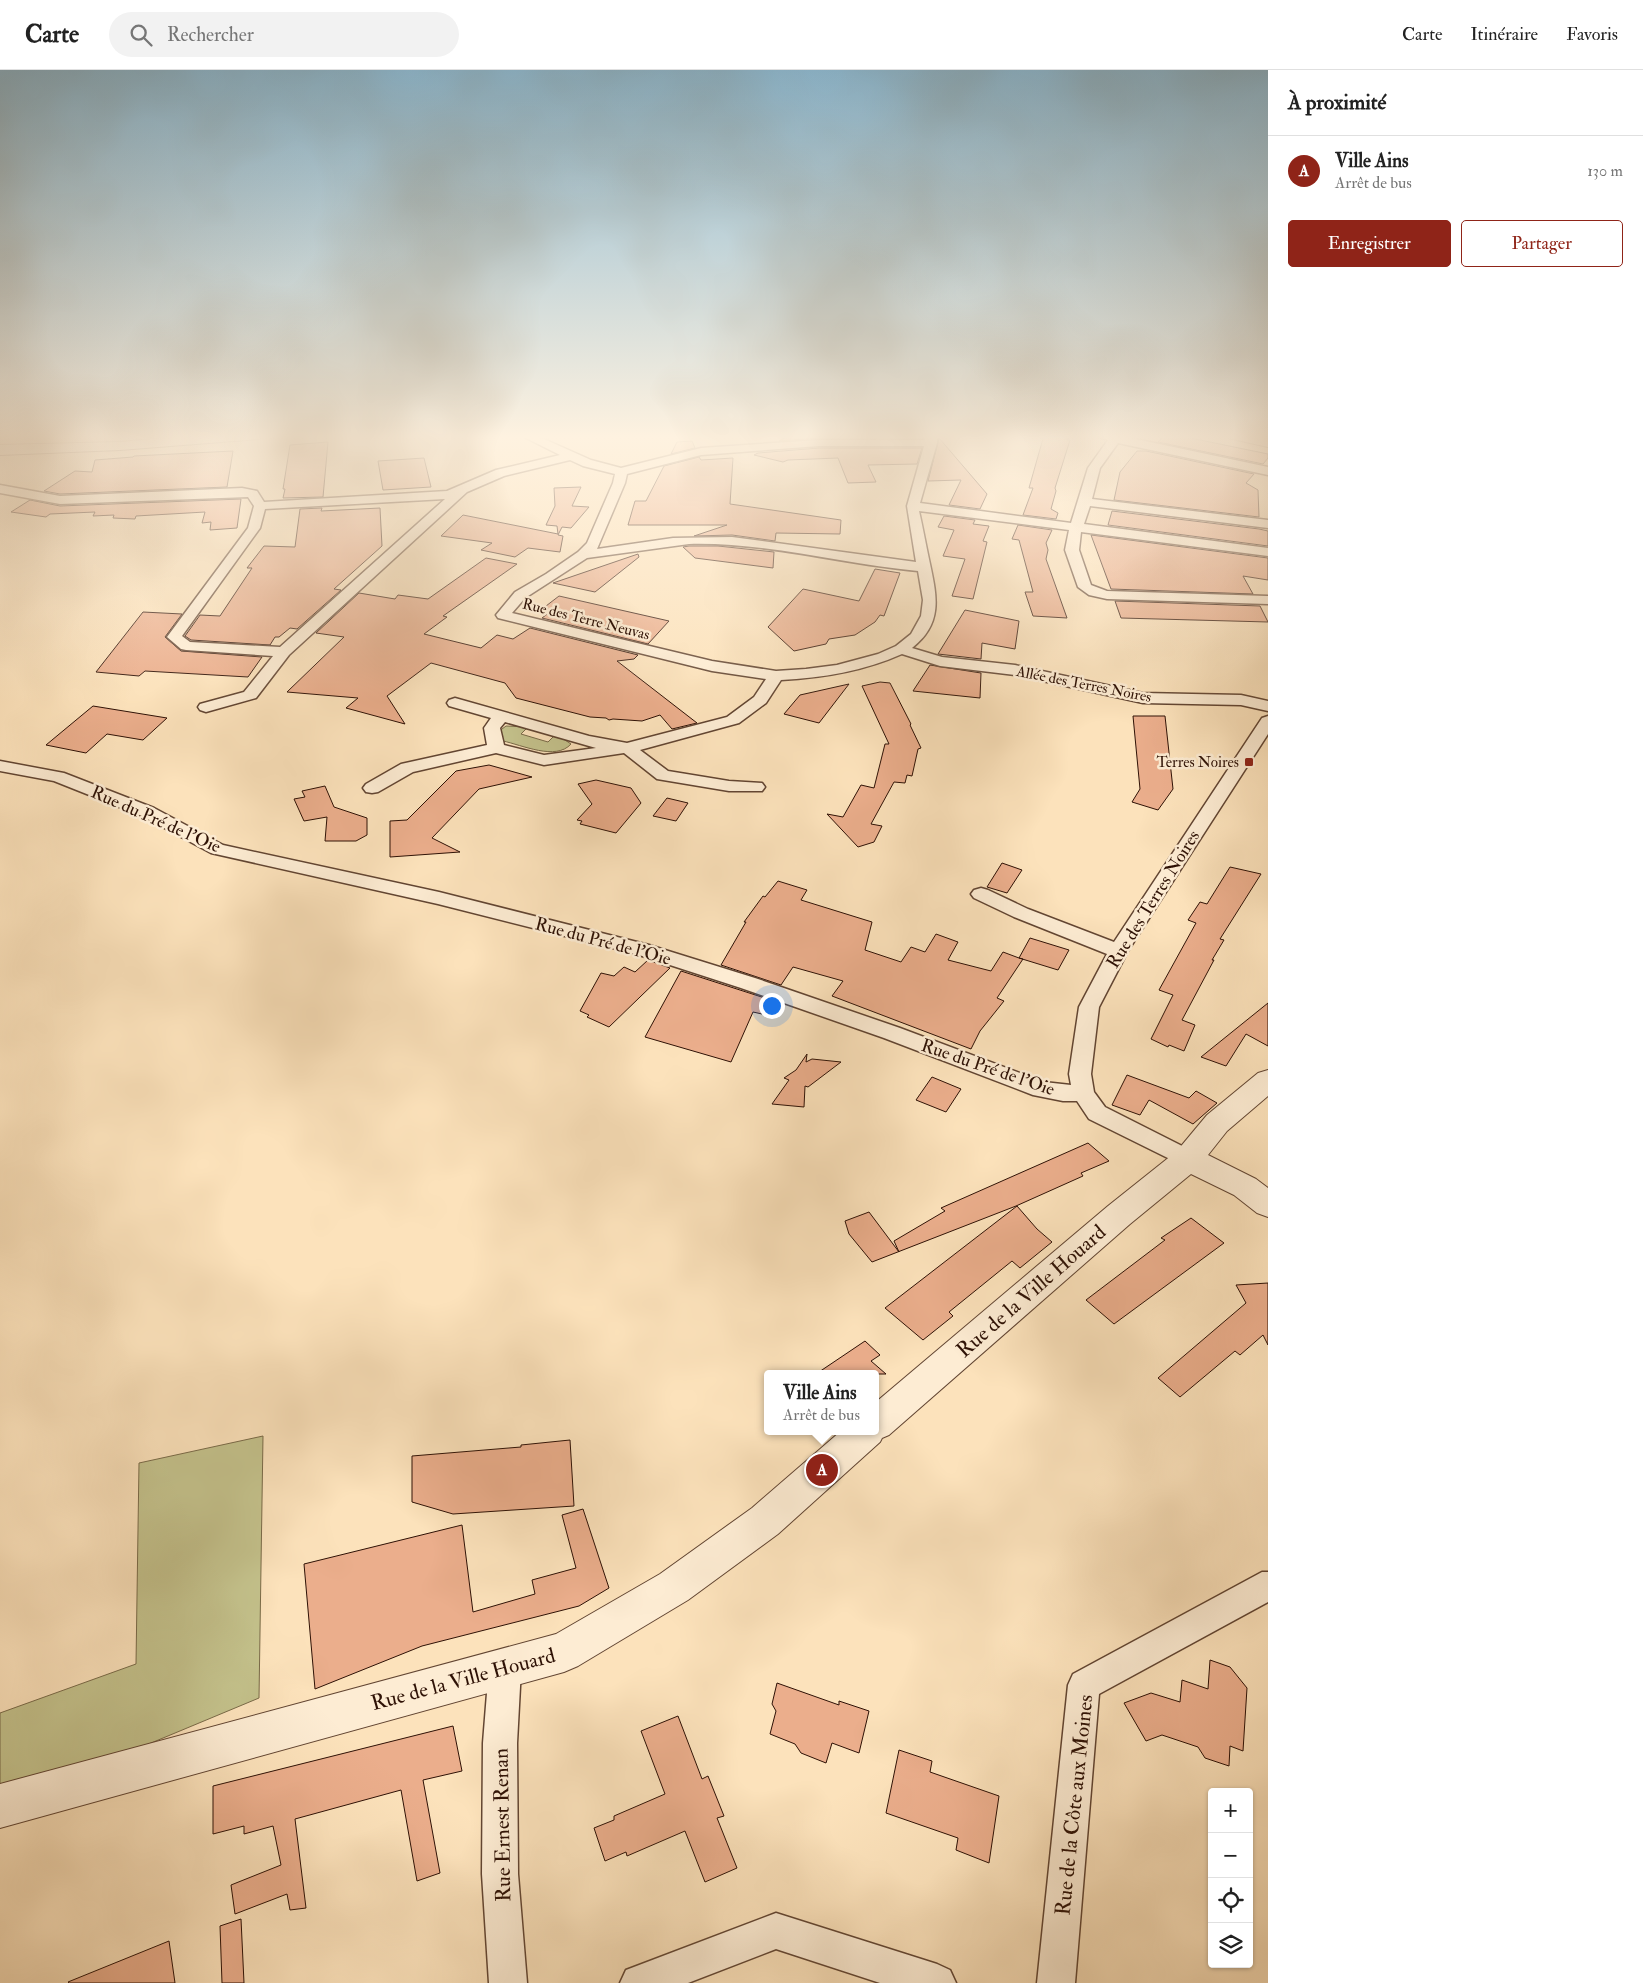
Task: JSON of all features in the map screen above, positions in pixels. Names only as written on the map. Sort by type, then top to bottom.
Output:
[{"type":"street","points":[[255,524],[174,637],[186,646],[284,652]]},
{"type":"street","points":[[206,707],[250,695],[284,652],[424,524]]},
{"type":"street","name":"Rue des Terre Neuvas","points":[[602,524],[593,545],[583,555],[552,577],[520,594],[503,615],[712,666],[776,676]]},
{"type":"street","points":[[372,788],[407,768],[496,748],[544,760],[627,748],[733,720],[760,700],[776,676],[838,669],[883,657],[901,649],[917,637],[928,616],[930,600],[917,524]]},
{"type":"street","points":[[1062,524],[1268,552]]},
{"type":"street","points":[[1076,526],[1072,550],[1085,587],[1094,592],[1107,595],[1268,600]]},
{"type":"street","points":[[583,555],[669,541],[704,540],[763,544],[923,567]]},
{"type":"street","name":"Allée des Terres Noires","points":[[901,649],[940,661],[1015,670],[1143,698],[1241,700],[1268,706]]},
{"type":"street","points":[[455,703],[587,741],[627,748],[663,775],[729,786],[756,787]]},
{"type":"street","points":[[496,748],[492,728],[501,716]]},
{"type":"street","name":"Rue des Terres Noires","points":[[1083,1093],[1080,1074],[1089,1007],[1118,951],[1268,721]]},
{"type":"street","name":"Rue du Pré de l'Oie","points":[[0,766],[58,777],[148,812],[217,849],[439,898],[642,949],[847,1018],[1042,1089],[1064,1093],[1083,1093]]},
{"type":"street","points":[[981,894],[1020,913],[1118,951]]},
{"type":"street","name":"Rue de la Ville Houard","points":[[879,1421],[1125,1210],[1188,1159],[1216,1122],[1268,1080]]},
{"type":"street","points":[[1083,1093],[1097,1113],[1245,1187],[1268,1206]]},
{"type":"street","name":"Rue de la Ville Houard","points":[[0,1806],[564,1652],[674,1587],[765,1521],[862,1435]]},
{"type":"street","name":"Rue de la Côte aux Moines","points":[[1056,1983],[1084,1685],[1262,1587],[1268,1587]]},
{"type":"street","name":"Rue Ernest Renan","points":[[505,1668],[500,1743],[500,1874],[508,1983]]},
{"type":"street","points":[[638,1983],[776,1931],[937,1983]]},
{"type":"shaded area","points":[[506,726],[528,727],[521,734],[548,742],[556,734],[571,744],[565,749],[548,752],[503,741],[498,732]]},
{"type":"shaded area","points":[[263,1436],[259,1698],[0,1806],[0,1713],[136,1664],[139,1463]]},
{"type":"building","points":[[211,524],[238,524],[237,528],[210,530]]},
{"type":"building","points":[[298,524],[381,524],[382,546],[334,589],[341,590],[297,629],[290,628],[279,637],[275,637],[270,645],[191,640],[185,636],[200,615],[220,616],[252,568],[247,568],[264,546],[295,547]]},
{"type":"building","points":[[453,524],[509,524],[558,534],[557,526],[546,525],[574,524],[571,528],[562,527],[558,535],[563,536],[560,552],[528,548],[515,557],[481,550],[492,543],[441,536]]},
{"type":"building","points":[[841,524],[840,534],[776,533],[775,541],[732,535],[694,536],[727,525],[628,525]]},
{"type":"building","points":[[939,524],[989,526],[983,541],[987,542],[973,599],[952,596],[965,559],[943,556],[954,530],[938,527]]},
{"type":"building","points":[[1220,524],[1259,529],[1268,531],[1268,546],[1108,525]]},
{"type":"building","points":[[1018,525],[1052,530],[1046,543],[1048,550],[1046,559],[1067,618],[1033,616],[1025,592],[1033,592],[1019,540],[1012,539]]},
{"type":"building","points":[[1091,535],[1268,558],[1268,580],[1243,576],[1253,594],[1111,589]]},
{"type":"building","points":[[718,546],[774,552],[773,568],[695,558],[683,547]]},
{"type":"building","points":[[638,554],[639,557],[595,592],[553,583]]},
{"type":"building","points":[[486,558],[517,564],[443,616],[447,617],[424,634],[481,648],[497,635],[513,639],[530,628],[638,655],[634,659],[617,661],[697,723],[672,729],[660,715],[642,721],[609,720],[606,718],[590,717],[516,698],[505,683],[431,663],[387,696],[405,724],[346,708],[358,698],[287,692],[344,637],[316,633],[359,593],[395,599],[398,595],[428,599]]},
{"type":"building","points":[[875,569],[900,573],[884,616],[880,615],[875,622],[855,635],[829,639],[826,644],[794,651],[768,627],[803,589],[859,601]]},
{"type":"building","points":[[559,596],[669,621],[648,644],[542,618],[550,612],[546,606]]},
{"type":"building","points":[[1115,601],[1260,606],[1268,622],[1121,618]]},
{"type":"building","points":[[965,610],[1019,621],[1015,649],[982,643],[981,659],[938,654]]},
{"type":"building","points":[[143,612],[182,614],[165,637],[181,651],[262,657],[248,677],[145,671],[139,676],[96,672]]},
{"type":"building","points":[[930,665],[981,673],[980,698],[913,691]]},
{"type":"building","points":[[880,682],[890,683],[921,748],[918,749],[912,776],[907,775],[905,783],[894,782],[871,824],[882,826],[874,842],[858,847],[827,814],[843,817],[861,785],[874,788],[885,744],[889,744],[862,686]]},
{"type":"building","points":[[849,684],[819,723],[784,714],[800,695]]},
{"type":"building","points":[[93,706],[167,718],[143,740],[107,734],[86,753],[46,745]]},
{"type":"building","points":[[1133,716],[1165,716],[1173,789],[1158,810],[1132,802],[1140,789]]},
{"type":"building","points":[[489,765],[532,777],[479,789],[432,838],[460,852],[390,857],[390,821],[407,820],[456,771]]},
{"type":"building","points":[[596,780],[631,788],[641,803],[616,833],[580,824],[582,821],[577,820],[592,804],[578,784]]},
{"type":"building","points":[[325,786],[334,807],[367,818],[367,835],[356,841],[325,841],[327,817],[304,821],[294,799],[305,797],[302,791]]},
{"type":"building","points":[[667,798],[688,803],[676,821],[653,816]]},
{"type":"building","points":[[1002,863],[1022,870],[1007,893],[987,887]]},
{"type":"building","points":[[1230,867],[1261,874],[1220,939],[1224,940],[1182,1020],[1195,1025],[1184,1051],[1169,1045],[1168,1047],[1151,1039],[1173,995],[1159,990],[1196,923],[1188,920],[1200,902],[1207,904]]},
{"type":"building","points":[[778,881],[807,890],[801,900],[872,922],[865,950],[901,962],[911,947],[925,952],[936,934],[958,942],[948,960],[991,971],[1003,952],[1019,958],[1030,938],[1069,950],[1058,970],[1023,959],[997,998],[1004,1001],[980,1031],[971,1049],[832,996],[843,981],[793,967],[781,985],[721,965],[746,922],[744,922],[763,896],[765,897]]},
{"type":"building","points":[[648,960],[670,968],[609,1027],[587,1017],[589,1015],[580,1011],[601,973],[614,976],[624,967],[635,972]]},
{"type":"building","points":[[681,971],[771,1000],[762,1014],[753,1012],[731,1062],[645,1037]]},
{"type":"building","points":[[1268,1003],[1268,1046],[1246,1034],[1226,1066],[1201,1057]]},
{"type":"building","points":[[807,1054],[806,1062],[812,1059],[841,1062],[808,1087],[805,1086],[804,1107],[772,1104],[789,1080],[784,1078],[796,1070]]},
{"type":"building","points":[[1127,1075],[1189,1098],[1196,1091],[1217,1103],[1193,1124],[1149,1100],[1140,1115],[1112,1105]]},
{"type":"building","points":[[932,1077],[961,1089],[946,1112],[916,1100]]},
{"type":"building","points":[[1088,1143],[1109,1161],[1081,1173],[1083,1176],[1016,1206],[899,1252],[894,1241],[945,1211],[941,1208]]},
{"type":"building","points":[[1017,1206],[1037,1229],[1052,1242],[1020,1268],[1012,1261],[949,1312],[953,1316],[923,1340],[885,1308]]},
{"type":"building","points":[[869,1212],[899,1252],[872,1262],[849,1234],[845,1221]]},
{"type":"building","points":[[1191,1218],[1224,1243],[1114,1324],[1086,1300],[1165,1240],[1161,1238]]},
{"type":"building","points":[[1268,1283],[1268,1345],[1263,1335],[1240,1355],[1235,1351],[1180,1397],[1158,1378],[1246,1303],[1236,1285]]},
{"type":"building","points":[[865,1341],[880,1355],[871,1361],[886,1374],[879,1374],[879,1370],[822,1370]]},
{"type":"building","points":[[570,1440],[574,1506],[453,1514],[412,1502],[412,1456],[521,1447],[521,1445]]},
{"type":"building","points":[[583,1509],[609,1588],[579,1606],[422,1646],[315,1689],[304,1564],[462,1525],[473,1612],[535,1594],[532,1580],[576,1568],[562,1515]]},
{"type":"building","points":[[1210,1660],[1230,1667],[1247,1688],[1243,1751],[1230,1746],[1229,1766],[1205,1758],[1198,1747],[1162,1735],[1146,1741],[1124,1703],[1151,1693],[1180,1702],[1182,1680],[1208,1689]]},
{"type":"building","points":[[777,1683],[839,1705],[839,1701],[869,1711],[859,1753],[832,1743],[826,1763],[801,1753],[795,1744],[770,1734],[776,1711],[772,1704]]},
{"type":"building","points":[[678,1716],[702,1779],[708,1776],[724,1816],[717,1818],[737,1868],[705,1882],[685,1831],[627,1856],[626,1852],[605,1861],[594,1828],[614,1820],[614,1816],[665,1794],[641,1731]]},
{"type":"building","points":[[453,1726],[462,1771],[423,1780],[440,1873],[417,1881],[401,1790],[295,1819],[306,1908],[290,1910],[287,1894],[235,1914],[231,1885],[281,1865],[273,1826],[244,1834],[244,1826],[213,1834],[213,1786]]},
{"type":"building","points":[[899,1750],[932,1761],[930,1772],[999,1796],[989,1863],[956,1850],[958,1838],[886,1813]]},
{"type":"building","points":[[241,1919],[244,1983],[222,1983],[220,1926]]},
{"type":"building","points":[[169,1941],[175,1983],[68,1982]]},
{"type":"place","name":"Terres Noires","points":[[1249,762]]},
{"type":"place","name":"Ville Ains","points":[[822,1470]]}]
